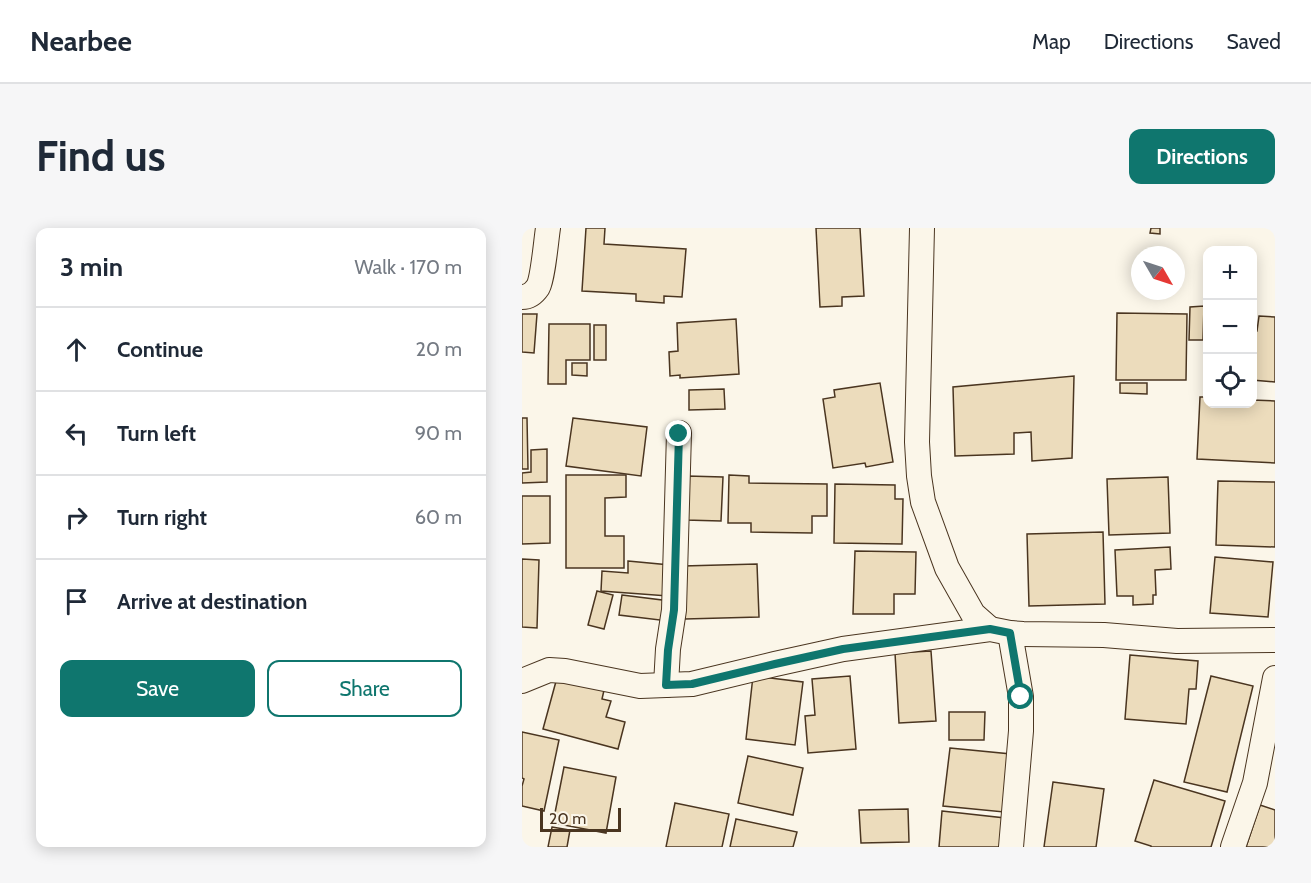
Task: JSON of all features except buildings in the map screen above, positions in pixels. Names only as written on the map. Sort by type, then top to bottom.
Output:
[{"type":"street","points":[[522,297],[534,293],[540,283],[548,228]]},
{"type":"street","points":[[922,228],[917,442],[919,476],[923,502],[947,568],[972,614],[1000,631],[1021,697],[1021,731],[1011,847]]},
{"type":"street","points":[[666,685],[674,610],[679,434]]},
{"type":"street","points":[[522,681],[549,670],[565,670],[640,686],[692,684],[843,649],[1000,631],[1104,635],[1177,641],[1275,640]]},
{"type":"street","points":[[1233,847],[1265,783],[1275,678]]},
{"type":"route","points":[[679,434],[674,610],[666,685],[692,684],[843,649],[990,629],[1010,633],[1021,697]]}]
